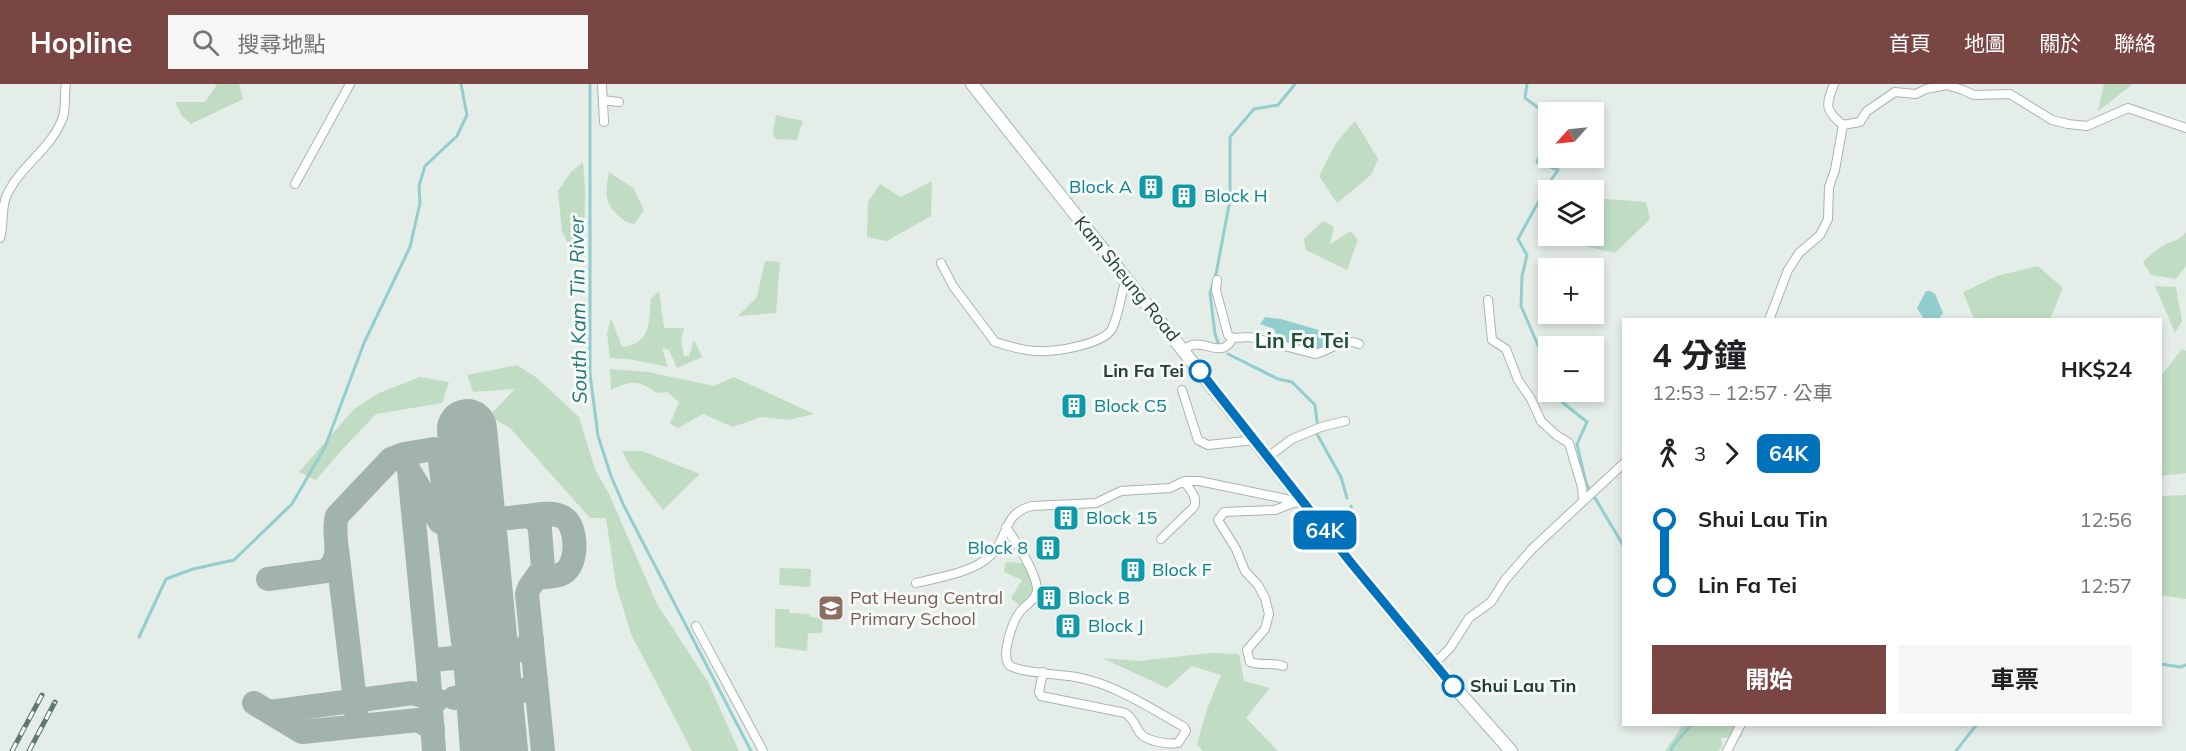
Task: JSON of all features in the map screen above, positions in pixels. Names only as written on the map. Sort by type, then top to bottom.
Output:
[{"type":"main road","name":"Kam Sheung Road","points":[[972,84],[1255,440],[1298,502],[1434,664],[1511,751]]},
{"type":"street","points":[[0,238],[3,230],[3,208],[7,196],[16,181],[48,143],[64,116],[66,84]]},
{"type":"street","points":[[295,184],[350,84]]},
{"type":"street","points":[[602,84],[604,122]]},
{"type":"street","points":[[1834,84],[1827,105],[1830,112],[1843,125]]},
{"type":"street","points":[[1843,125],[1860,122],[1867,111],[1895,92],[1916,94],[1936,86],[1947,85],[1974,95],[2010,94],[2052,120],[2068,124],[2087,126],[2128,108],[2186,128]]},
{"type":"street","points":[[603,100],[619,102]]},
{"type":"street","points":[[1769,318],[1788,270],[1803,249],[1820,236],[1828,219],[1829,188],[1835,170],[1843,125]]},
{"type":"street","points":[[941,263],[953,286],[996,342],[1038,351],[1061,350],[1103,338],[1111,331],[1126,279]]},
{"type":"street","points":[[1217,280],[1216,290],[1228,335],[1233,338],[1250,337],[1316,354],[1325,352],[1339,343],[1351,341],[1359,344]]},
{"type":"street","points":[[1488,300],[1492,340],[1506,350],[1518,380],[1531,399],[1541,421],[1569,443],[1582,487],[1588,495]]},
{"type":"street","points":[[1183,350],[1195,345],[1223,348],[1229,345],[1233,338]]},
{"type":"street","points":[[1182,390],[1198,440],[1208,445],[1255,440]]},
{"type":"street","points":[[1268,457],[1292,439],[1345,421]]},
{"type":"street","points":[[1434,664],[1450,648],[1469,618],[1491,602],[1505,580],[1532,549],[1622,465]]},
{"type":"street","points":[[916,583],[977,565],[990,556],[1014,514],[1022,508],[1096,503],[1121,491],[1170,488],[1184,481],[1199,481],[1298,502]]},
{"type":"street","points":[[1161,539],[1194,507],[1196,502],[1195,496],[1184,481]]},
{"type":"street","points":[[1283,666],[1278,664],[1257,665],[1250,662],[1248,658],[1247,650],[1265,629],[1269,614],[1265,598],[1258,585],[1245,571],[1236,549],[1218,520],[1224,512],[1275,510],[1298,502]]},
{"type":"street","points":[[1006,526],[1034,577],[1037,589],[1032,601],[1020,611],[1015,620],[1006,648],[1006,659],[1010,666],[1016,669],[1043,672],[1080,678],[1106,685],[1184,727],[1186,731],[1178,743],[1170,745],[1145,737],[1140,733],[1133,718],[1125,712],[1041,696],[1039,692],[1043,672]]},
{"type":"street","points":[[696,626],[763,751]]},
{"type":"street","points":[[1727,751],[1740,726]]},
{"type":"green space","points":[[212,84],[239,84],[243,99],[191,124],[182,116],[175,102],[205,102],[217,85]]},
{"type":"green space","points":[[2104,84],[2133,84],[2098,111]]},
{"type":"green space","points":[[776,115],[803,121],[797,140],[775,139],[773,133]]},
{"type":"green space","points":[[1355,121],[1378,159],[1371,175],[1337,203],[1319,176],[1336,143]]},
{"type":"green space","points":[[583,162],[584,256],[575,258],[562,231],[558,191],[571,172]]},
{"type":"green space","points":[[609,172],[633,188],[644,210],[634,224],[623,220],[609,204],[607,190]]},
{"type":"green space","points":[[932,181],[931,216],[887,241],[867,237],[868,202],[880,184],[901,197]]},
{"type":"green space","points":[[1604,199],[1646,202],[1650,219],[1615,253],[1585,246],[1604,246]]},
{"type":"green space","points":[[1323,221],[1334,227],[1330,244],[1351,231],[1358,240],[1347,270],[1306,250],[1304,239]]},
{"type":"green space","points":[[2186,232],[2186,266],[2176,279],[2151,275],[2143,262],[2158,249],[2179,239]]},
{"type":"green space","points":[[765,261],[780,262],[776,313],[738,316],[757,297]]},
{"type":"green space","points":[[2038,266],[2063,288],[2050,318],[1974,318],[1963,292],[1997,276]]},
{"type":"green space","points":[[2155,286],[2176,287],[2182,321],[2175,333]]},
{"type":"green space","points":[[659,291],[664,328],[684,328],[681,341],[684,356],[689,356],[694,340],[702,357],[677,368],[669,350],[662,348],[668,367],[629,359],[610,358],[607,333],[611,318],[622,347],[631,345],[643,337],[647,330],[651,299]]},
{"type":"green space","points":[[2182,349],[2186,351],[2186,473],[2162,476],[2162,374]]},
{"type":"green space","points":[[517,365],[537,378],[579,417],[595,469],[609,494],[657,604],[708,682],[739,751],[692,751],[631,634],[616,585],[606,518],[590,518],[510,428],[489,416],[515,389],[473,392],[467,375]]},
{"type":"green space","points":[[610,369],[648,372],[714,386],[734,377],[814,414],[788,420],[761,417],[733,427],[703,414],[678,428],[670,424],[679,402],[667,392],[657,393],[635,383],[625,384],[611,390]]},
{"type":"green space","points":[[420,377],[449,382],[442,403],[376,414],[316,480],[299,472],[354,409],[379,393]]},
{"type":"green space","points":[[622,451],[642,451],[700,474],[663,510],[631,468]]},
{"type":"green space","points":[[2186,495],[2186,599],[2162,595],[2162,496]]},
{"type":"green space","points":[[1005,563],[1026,564],[1032,580],[1032,596],[1019,605],[1011,598],[1022,580],[1004,572]]},
{"type":"green space","points":[[780,568],[811,569],[810,587],[779,585]]},
{"type":"green space","points":[[775,609],[789,609],[789,613],[809,614],[810,617],[823,618],[822,633],[808,633],[807,651],[775,647]]},
{"type":"green space","points":[[1209,653],[1239,654],[1244,681],[1270,688],[1246,718],[1278,751],[1203,751],[1197,744],[1207,709],[1221,675],[1192,666],[1167,688],[1102,658],[1140,661]]},
{"type":"green space","points":[[1681,726],[1742,726],[1742,737],[1721,738],[1722,747],[1718,751],[1665,751]]},
{"type":"water","points":[[1926,291],[1930,291],[1935,294],[1943,313],[1940,318],[1923,318],[1917,308]]},
{"type":"water","points":[[1265,317],[1281,319],[1329,333],[1327,348],[1317,351],[1275,341],[1274,329],[1260,324]]},
{"type":"waterway","points":[[139,637],[166,579],[193,569],[234,560],[292,504],[325,447],[364,343],[410,247],[420,203],[419,186],[425,166],[457,136],[467,115],[461,84]]},
{"type":"waterway","name":"South Kam Tin River","points":[[590,84],[590,374],[598,436],[624,506],[751,751]]},
{"type":"waterway","points":[[1219,345],[1215,334],[1210,293],[1216,274],[1230,200],[1230,137],[1254,109],[1278,105],[1295,84]]},
{"type":"waterway","points":[[1527,84],[1525,98],[1538,108]]},
{"type":"waterway","points":[[1538,345],[1521,306],[1522,276],[1527,255],[1518,239],[1558,170],[1553,168]]},
{"type":"waterway","points":[[1228,354],[1278,379],[1292,382],[1315,405],[1317,422]]},
{"type":"waterway","points":[[1562,402],[1587,422],[1577,444],[1586,483],[1622,543]]},
{"type":"waterway","points":[[1317,434],[1341,477],[1347,498]]},
{"type":"waterway","points":[[1351,506],[1355,532]]},
{"type":"waterway","points":[[2162,664],[2181,667],[2186,665]]},
{"type":"waterway","points":[[1671,751],[1690,726]]},
{"type":"waterway","points":[[1956,751],[1975,726]]},
{"type":"taxiway","points":[[404,454],[434,449],[439,453],[465,657],[472,751]]},
{"type":"taxiway","points":[[268,579],[326,571],[335,558],[337,516],[391,459],[404,454],[409,470],[434,751]]},
{"type":"taxiway","points":[[411,474],[440,522],[449,526],[471,528],[491,520],[526,516],[537,520],[543,568],[527,594],[543,751]]},
{"type":"taxiway","points":[[526,516],[559,515],[568,521],[573,534],[573,558],[567,570],[557,576],[536,578]]},
{"type":"taxiway","points":[[454,544],[483,592]]},
{"type":"taxiway","points":[[337,549],[358,726]]},
{"type":"taxiway","points":[[428,665],[434,660],[517,651],[524,649],[532,639]]},
{"type":"taxiway","points":[[454,698],[523,691],[531,687],[536,679]]},
{"type":"taxiway","points":[[270,712],[412,693],[437,700]]},
{"type":"taxiway","points":[[254,703],[302,732],[418,720],[433,729]]},
{"type":"runway","points":[[467,429],[498,751]]},
{"type":"railway","points":[[12,751],[42,695]]},
{"type":"railway","points":[[29,751],[55,702]]},
{"type":"bus line","name":"64K","points":[[1200,371],[1352,564],[1453,686]]},
{"type":"place","name":"Block A","points":[[1151,187]]},
{"type":"place","name":"Block H","points":[[1184,196]]},
{"type":"place","name":"Lin Fa Tei","points":[[1200,371]]},
{"type":"place","name":"Block C5","points":[[1074,406]]},
{"type":"place","name":"Block 15","points":[[1066,518]]},
{"type":"place","name":"Block 8","points":[[1048,548]]},
{"type":"place","name":"Block F","points":[[1133,570]]},
{"type":"place","name":"Block B","points":[[1049,598]]},
{"type":"place","name":"Pat Heung Central Primary School","points":[[831,608]]},
{"type":"place","name":"Block J","points":[[1068,626]]},
{"type":"place","name":"Shui Lau Tin","points":[[1453,686]]},
{"type":"district","name":"Lin Fa Tei","points":[[1302,341]]}]
